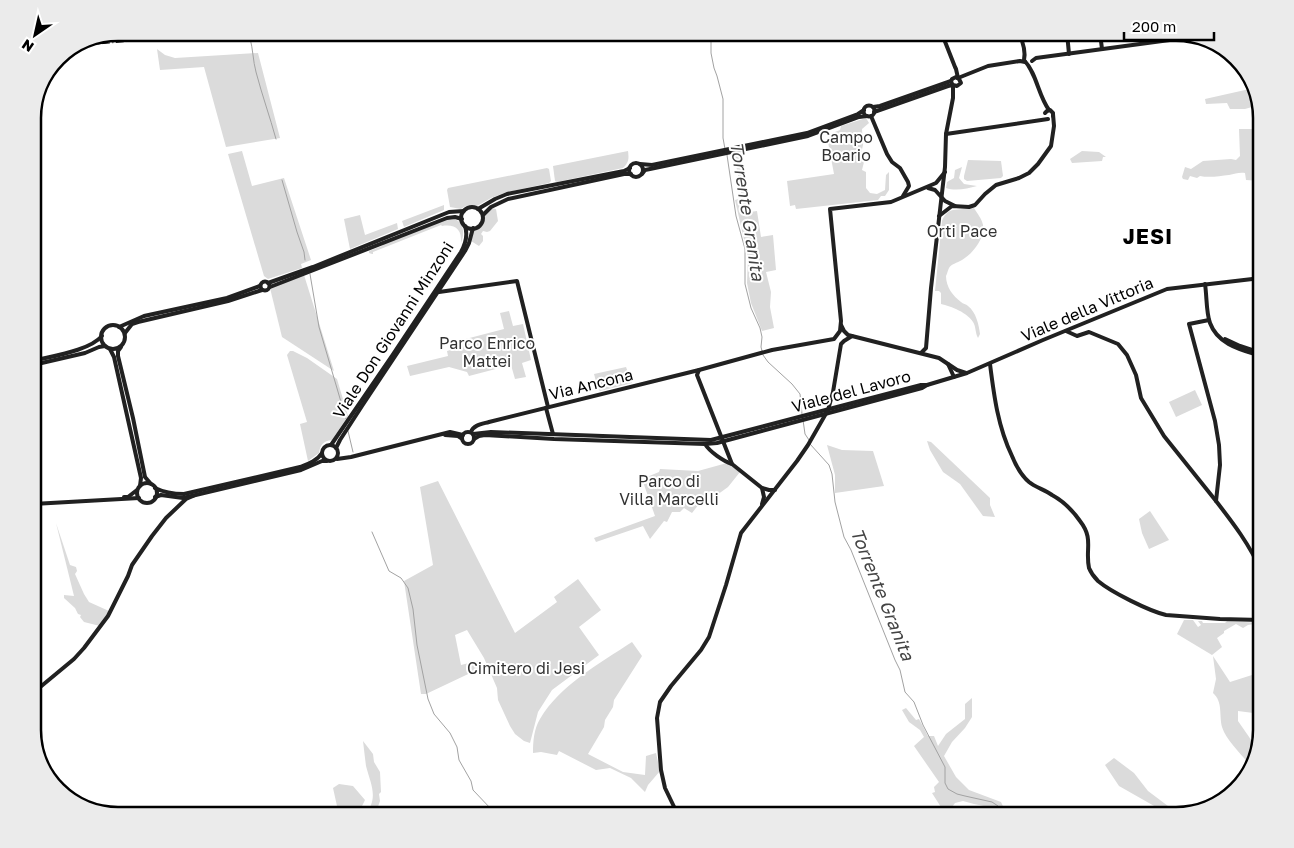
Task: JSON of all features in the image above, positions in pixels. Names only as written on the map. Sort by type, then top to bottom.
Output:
[{"type":"main road","points":[[921,352],[925,349],[926,344],[944,172],[946,134],[956,82],[955,68],[945,41]]},
{"type":"main road","points":[[939,216],[952,206],[975,206],[992,187],[1029,173],[1051,146],[1054,126],[1053,114],[1045,104],[1022,41]]},
{"type":"main road","points":[[1068,41],[1070,54]]},
{"type":"main road","points":[[1101,41],[1102,49]]},
{"type":"main road","points":[[956,82],[988,66],[1160,41]]},
{"type":"main road","points":[[955,68],[969,74]]},
{"type":"main road","name":"Viale Don Giovanni Minzoni","points":[[268,285],[450,212],[470,207],[478,208],[507,194],[624,171],[634,163],[652,165],[808,136],[858,117],[869,116],[874,112],[956,82]]},
{"type":"main road","name":"Viale Don Giovanni Minzoni","points":[[733,150],[806,133],[858,114],[867,106],[880,106],[956,82]]},
{"type":"main road","points":[[944,87],[953,93]]},
{"type":"main road","points":[[1045,104],[1045,117],[1054,126]]},
{"type":"main road","points":[[873,107],[874,112]]},
{"type":"main road","points":[[864,110],[864,114],[869,116],[892,162],[900,168],[908,182],[908,190],[903,196]]},
{"type":"main road","points":[[1040,120],[1049,110]]},
{"type":"main road","points":[[946,134],[1048,119],[1053,117],[1053,114]]},
{"type":"main road","name":"Viale Don Giovanni Minzoni","points":[[465,226],[477,228],[482,222],[483,216],[491,207],[508,199],[624,174],[636,176],[642,174],[645,170],[720,152]]},
{"type":"main road","points":[[640,164],[643,170],[642,174]]},
{"type":"main road","points":[[630,168],[631,174]]},
{"type":"main road","points":[[944,172],[938,182],[891,202],[830,209],[841,325],[846,334],[934,356],[957,370],[967,373]]},
{"type":"main road","points":[[926,188],[935,190],[941,197],[958,207]]},
{"type":"main road","points":[[478,208],[483,216]]},
{"type":"main road","points":[[261,288],[262,282],[268,285],[448,218],[454,217],[462,220],[464,210]]},
{"type":"main road","name":"Viale Don Giovanni Minzoni","points":[[331,445],[461,252],[467,235],[462,220]]},
{"type":"main road","name":"Viale Don Giovanni Minzoni","points":[[338,450],[340,440],[466,251],[473,228]]},
{"type":"main road","name":"Viale della Vittoria","points":[[927,385],[990,364],[1167,289],[1253,279]]},
{"type":"main road","points":[[439,292],[517,281],[553,434]]},
{"type":"main road","points":[[1206,284],[1209,320],[1216,333],[1222,340],[1233,346],[1253,352]]},
{"type":"main road","points":[[41,359],[87,347],[97,342],[108,326],[119,327],[144,316],[226,298],[261,288],[266,291],[268,285]]},
{"type":"main road","points":[[124,333],[132,324],[138,322],[228,301],[261,288]]},
{"type":"main road","points":[[1209,320],[1189,324],[1214,418],[1219,445],[1220,465],[1216,501]]},
{"type":"main road","points":[[841,325],[834,339],[842,344]]},
{"type":"main road","points":[[119,327],[124,333],[125,341],[118,351],[118,356],[145,477],[150,484],[162,492],[184,494],[300,467],[313,462],[320,456],[326,446],[331,445],[351,457]]},
{"type":"main road","points":[[1066,331],[1076,336],[1089,332],[1118,344],[1127,355],[1136,375],[1141,398],[1164,436],[1216,501],[1253,554]]},
{"type":"main road","points":[[102,336],[103,343],[110,349],[114,357],[141,478],[140,486]]},
{"type":"main road","points":[[674,807],[661,770],[658,709],[664,695],[701,650],[709,637],[741,533],[808,445],[828,410],[842,344],[852,336]]},
{"type":"main road","name":"Via Ancona","points":[[472,433],[472,429],[489,422],[685,374],[772,350],[834,339]]},
{"type":"main road","points":[[926,344],[934,356]]},
{"type":"main road","points":[[41,363],[105,346]]},
{"type":"main road","points":[[110,349],[121,347]]},
{"type":"main road","points":[[945,361],[954,377]]},
{"type":"main road","points":[[990,364],[999,420],[1005,442],[1015,464],[1030,483],[1052,495],[1080,520],[1088,534],[1090,572],[1098,581],[1148,609],[1166,615],[1253,620]]},
{"type":"main road","points":[[699,370],[697,373],[698,378],[732,464]]},
{"type":"main road","points":[[685,374],[698,378]]},
{"type":"main road","name":"Viale del Lavoro","points":[[809,417],[828,410],[927,385]]},
{"type":"main road","name":"Viale del Lavoro","points":[[722,439],[491,432],[467,432],[462,437],[463,442],[468,445],[472,444],[474,439],[479,436],[485,435],[705,444],[825,414],[922,388],[927,385]]},
{"type":"main road","points":[[489,422],[491,432]]},
{"type":"main road","points":[[137,490],[137,495],[144,502],[152,501],[161,495],[184,498],[301,470],[322,460],[332,461],[351,457],[450,432],[462,437]]},
{"type":"main road","points":[[472,433],[474,439]]},
{"type":"main road","points":[[705,444],[725,461],[732,464],[770,497]]},
{"type":"main road","points":[[337,459],[338,450]]},
{"type":"main road","points":[[322,453],[327,461]]},
{"type":"main road","points":[[110,500],[128,497],[145,483],[150,484]]},
{"type":"main road","points":[[155,488],[156,497]]},
{"type":"main road","points":[[763,490],[775,490]]},
{"type":"main road","points":[[762,506],[764,500],[763,490]]},
{"type":"main road","points":[[41,686],[74,659],[84,648],[108,616],[132,565],[152,536],[166,518],[186,499],[193,496]]},
{"type":"main road","points":[[41,504],[139,498]]},
{"type":"green space","points":[[157,49],[165,55],[175,58],[258,53],[280,138],[226,147],[204,67],[160,70]]},
{"type":"green space","points":[[1247,89],[1252,107],[1230,109],[1227,103],[1206,104],[1205,99]]},
{"type":"green space","name":"Campo Boario","points":[[866,118],[869,123],[862,129],[863,145],[860,158],[864,162],[862,170],[866,172],[866,188],[870,193],[877,194],[885,190],[886,175],[889,172],[889,190],[885,196],[881,196],[878,200],[796,209],[795,205],[790,206],[787,181],[834,174],[828,142],[830,134],[840,130],[841,126]]},
{"type":"green space","points":[[1239,129],[1253,129],[1253,180],[1246,180],[1245,173],[1214,177],[1200,176],[1197,178],[1190,176],[1188,180],[1182,177],[1185,167],[1191,169],[1203,161],[1236,160],[1240,156]]},
{"type":"green space","points":[[242,151],[252,186],[284,178],[311,260],[301,264],[302,268],[268,279],[264,276],[228,154]]},
{"type":"green space","points":[[628,151],[628,160],[623,168],[555,181],[553,166]]},
{"type":"green space","points":[[1082,151],[1099,152],[1106,157],[1103,157],[1102,161],[1072,163],[1070,159]]},
{"type":"green space","points":[[738,152],[750,212],[757,211],[761,237],[773,235],[776,270],[766,272],[771,292],[770,307],[774,328],[762,331],[751,303],[747,283],[748,257],[735,200],[742,198],[734,153]]},
{"type":"green space","points":[[968,160],[1001,161],[1003,176],[1001,178],[967,181],[964,179],[964,176]]},
{"type":"green space","points":[[962,167],[959,178],[964,184],[977,186],[961,189],[946,188],[947,182],[954,178],[955,170]]},
{"type":"green space","points":[[549,169],[551,181],[549,183],[504,193],[477,206],[469,205],[461,209],[450,207],[448,188]]},
{"type":"green space","points":[[444,205],[444,210],[404,227],[402,221]]},
{"type":"green space","points":[[492,208],[496,209],[498,221],[490,231],[483,231],[481,234],[483,241],[479,246],[471,241],[474,230],[480,226],[485,214]]},
{"type":"green space","name":"Orti Pace","points":[[974,208],[981,218],[983,225],[980,241],[970,254],[950,267],[946,276],[947,284],[953,294],[962,303],[967,305],[975,315],[980,334],[978,338],[971,319],[959,310],[941,304],[941,293],[935,291],[942,221],[946,214],[951,211]]},
{"type":"green space","points":[[360,215],[365,235],[397,223],[398,229],[350,249],[344,219]]},
{"type":"green space","points":[[454,219],[460,223],[463,229],[461,243],[457,228],[441,225],[373,252],[373,254],[369,253],[369,251],[385,243],[444,220]]},
{"type":"green space","points":[[304,275],[334,371],[282,337],[270,288]]},
{"type":"green space","name":"Parco Enrico Mattei","points":[[509,311],[513,326],[523,324],[531,360],[522,363],[526,377],[515,379],[511,365],[469,376],[467,372],[449,367],[410,376],[407,366],[448,356],[447,351],[459,346],[458,341],[504,329],[500,313]]},
{"type":"green space","points":[[290,351],[307,358],[337,379],[348,416],[332,440],[322,444],[319,453],[308,461],[300,424],[307,422],[287,355]]},
{"type":"green space","points":[[626,367],[632,383],[600,391],[598,389],[594,374]]},
{"type":"green space","points":[[1195,390],[1202,405],[1176,417],[1169,402]]},
{"type":"green space","points":[[927,441],[931,442],[990,498],[990,505],[995,517],[983,516],[960,484],[943,472]]},
{"type":"green space","points":[[827,445],[842,450],[873,451],[884,486],[835,493],[835,475]]},
{"type":"green space","name":"Parco di Villa Marcelli","points":[[727,463],[740,472],[728,487],[703,505],[699,504],[692,513],[684,508],[680,512],[672,512],[667,522],[664,521],[650,539],[643,526],[596,542],[594,538],[655,516],[642,479],[659,472],[660,469],[698,471]]},
{"type":"green space","points":[[438,481],[515,633],[557,602],[554,597],[578,579],[601,610],[579,627],[599,655],[552,690],[538,712],[530,743],[515,734],[510,726],[498,700],[497,688],[484,658],[467,630],[455,635],[461,665],[481,660],[483,667],[426,694],[421,694],[404,581],[433,565],[420,487]]},
{"type":"green space","points":[[1150,511],[1169,540],[1149,549],[1142,533],[1139,519]]},
{"type":"green space","points":[[56,523],[70,565],[76,567],[77,571],[75,574],[84,594],[89,602],[109,611],[100,626],[84,622],[80,617],[81,615],[64,598],[64,595],[74,596]]},
{"type":"green space","points":[[1184,620],[1193,620],[1198,627],[1201,625],[1198,621],[1203,623],[1225,623],[1227,621],[1253,623],[1243,628],[1236,624],[1224,631],[1217,638],[1222,647],[1212,655],[1177,634]]},
{"type":"green space","name":"Cimitero di Jesi","points":[[632,642],[642,656],[614,700],[604,727],[588,754],[623,772],[645,775],[646,756],[656,753],[660,771],[648,785],[645,792],[631,778],[610,768],[596,770],[559,751],[557,755],[541,752],[533,753],[536,727],[548,707],[569,685]]},
{"type":"green space","points":[[1213,656],[1230,682],[1252,675],[1253,713],[1238,711],[1238,721],[1252,741],[1246,760],[1231,742],[1222,727],[1218,700],[1213,693],[1216,679]]},
{"type":"green space","points":[[972,698],[972,717],[952,742],[944,756],[956,777],[969,790],[1001,802],[1003,807],[989,807],[963,801],[955,803],[952,807],[941,807],[932,793],[935,792],[934,787],[939,782],[914,746],[924,737],[920,730],[909,722],[902,710],[906,708],[916,720],[919,719],[928,736],[934,736],[938,746],[946,734],[965,719],[965,704]]},
{"type":"green space","points":[[363,741],[373,754],[374,762],[380,772],[381,792],[379,794],[380,801],[378,807],[370,807],[373,791],[366,766]]},
{"type":"green space","points":[[1114,758],[1134,773],[1148,791],[1169,807],[1156,807],[1119,786],[1105,765]]},
{"type":"green space","points":[[339,784],[353,786],[365,800],[362,807],[337,807],[333,788]]},
{"type":"waterway","points":[[251,41],[256,72],[276,139]]},
{"type":"waterway","name":"Torrente Granita","points":[[711,41],[714,68],[723,99],[723,138],[725,149]]},
{"type":"waterway","name":"Torrente Granita","points":[[727,155],[736,216],[745,249],[745,284],[751,308],[760,328],[763,355],[800,394],[802,414]]},
{"type":"waterway","points":[[282,180],[305,260]]},
{"type":"waterway","points":[[310,274],[319,327],[346,419]]},
{"type":"waterway","name":"Torrente Granita","points":[[803,420],[805,434],[809,440]]},
{"type":"waterway","points":[[348,431],[353,452]]},
{"type":"waterway","name":"Torrente Granita","points":[[810,444],[829,465],[832,474],[835,502],[844,537],[900,670],[905,692],[914,702],[923,725],[945,767],[945,783],[948,789],[957,794],[992,802],[999,807]]},
{"type":"waterway","points":[[372,532],[389,571],[401,578],[408,588],[428,699],[434,714],[450,733],[457,747],[459,760],[471,781],[473,790],[489,807]]},
{"type":"railway","points":[[98,44],[133,41]]},
{"type":"district","name":"JESI","points":[[1148,236]]}]
